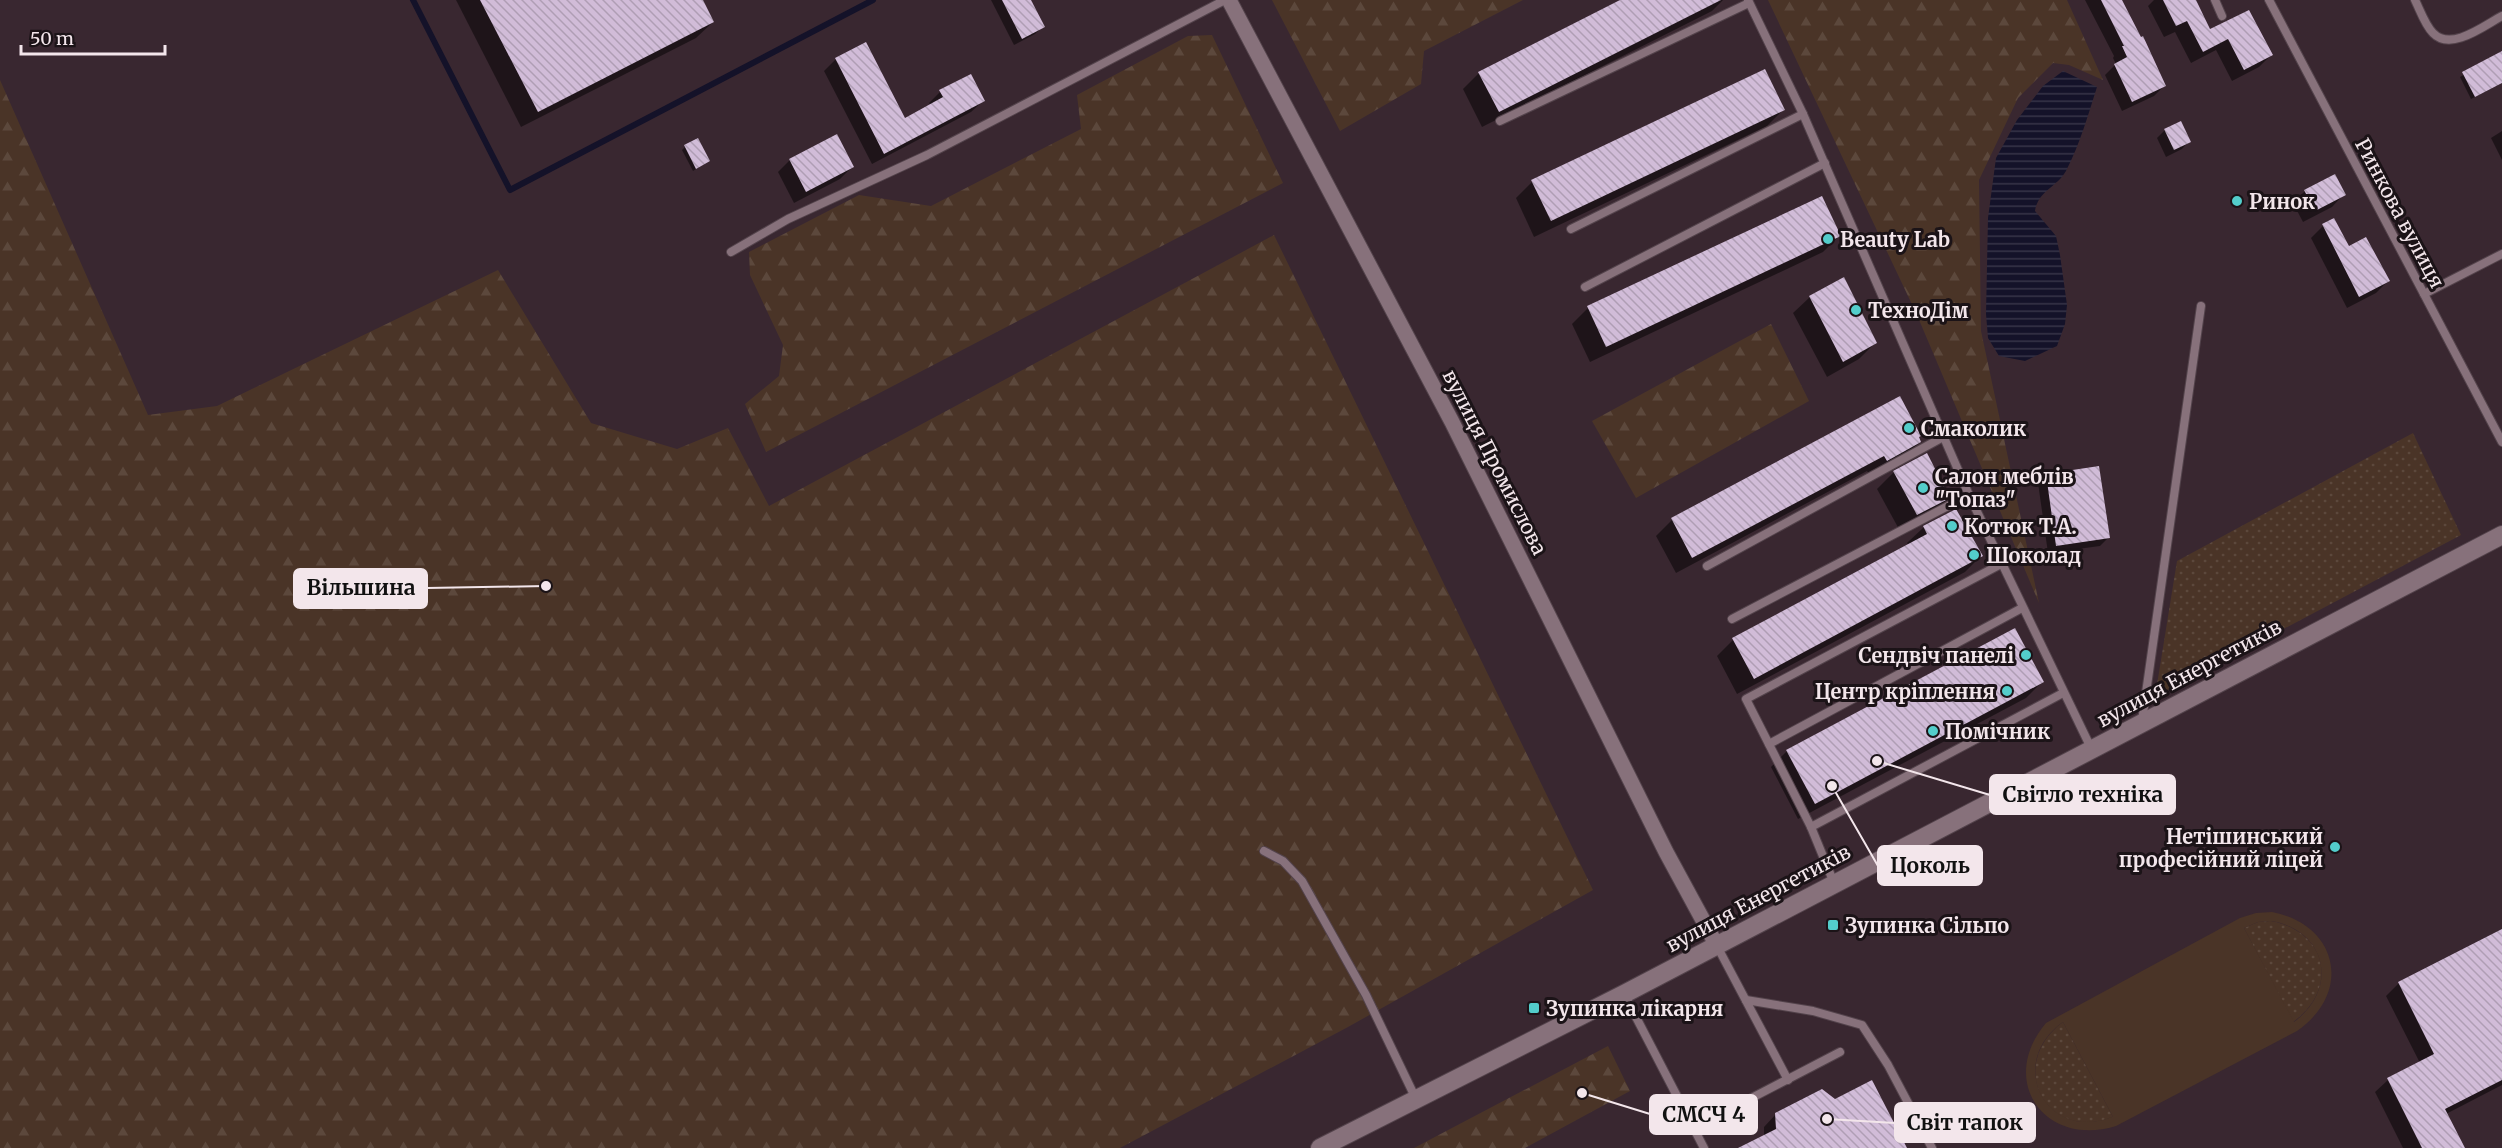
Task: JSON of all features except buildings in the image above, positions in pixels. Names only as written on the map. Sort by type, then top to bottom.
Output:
[{"type":"main road","name":"вулиця Енергетиків","points":[[1320,1148],[1717,946],[2502,535]]},
{"type":"street","name":"вулиця Промислова","points":[[1227,0],[1452,422],[1661,841],[1717,946]]},
{"type":"lane","points":[[731,252],[788,219],[927,155],[1227,0]]},
{"type":"lane","points":[[2214,0],[2222,16]]},
{"type":"lane","name":"Ринкова вулиця","points":[[2269,0],[2502,442]]},
{"type":"lane","points":[[2415,0],[2433,33],[2443,39],[2460,38],[2502,16]]},
{"type":"lane","points":[[1500,121],[1748,1],[1803,114],[1969,495],[2092,750]]},
{"type":"lane","points":[[1571,229],[1803,114]]},
{"type":"lane","points":[[1585,286],[1825,164]]},
{"type":"lane","points":[[2424,294],[2502,254]]},
{"type":"lane","points":[[2142,723],[2201,306]]},
{"type":"lane","points":[[1707,566],[1945,436]]},
{"type":"lane","points":[[1732,619],[1969,495]]},
{"type":"lane","points":[[1834,883],[1811,827],[1746,699],[2002,563]]},
{"type":"lane","points":[[1769,744],[2022,608]]},
{"type":"lane","points":[[1811,827],[2063,693]]},
{"type":"lane","points":[[1264,850],[1283,861],[1302,881],[1366,995],[1416,1099]]},
{"type":"lane","points":[[1717,946],[1788,1080]]},
{"type":"lane","points":[[1624,994],[1704,1148]]},
{"type":"lane","points":[[1746,1000],[1813,1011],[1862,1025],[1888,1065],[1932,1148]]},
{"type":"lane","points":[[1694,1128],[1840,1052]]},
{"type":"green space","points":[[1272,0],[1523,0],[1424,51],[1421,84],[1340,131]]},
{"type":"green space","points":[[1768,0],[2067,0],[2103,80],[2069,65],[2053,63],[2018,98],[1979,180],[1981,331],[2039,603],[1917,315]]},
{"type":"green space","points":[[1212,35],[1283,183],[766,452],[745,404],[779,376],[783,345],[750,275],[749,252],[859,195],[931,206],[1081,129],[1077,95],[1188,36]]},
{"type":"green space","points":[[0,80],[148,415],[217,406],[498,270],[591,423],[677,449],[728,428],[769,506],[1274,235],[1593,890],[1348,1027],[1120,1148],[0,1148]]},
{"type":"green space","points":[[1771,324],[1809,401],[1636,498],[1592,421]]},
{"type":"green space","points":[[2413,433],[2461,535],[2155,697],[2177,561]]},
{"type":"green space","points":[[2272,912],[2294,919],[2312,931],[2324,945],[2330,962],[2331,980],[2326,998],[2315,1015],[2297,1031],[2116,1126],[2091,1130],[2068,1127],[2050,1118],[2036,1104],[2028,1087],[2026,1067],[2032,1045],[2046,1023],[2240,918],[2256,913]],"holes":[[[2272,921],[2291,927],[2305,936],[2315,949],[2321,963],[2321,978],[2317,994],[2308,1009],[2294,1022],[2244,928],[2258,922]],[[2063,1022],[2113,1117],[2089,1122],[2068,1119],[2052,1109],[2041,1095],[2036,1077],[2037,1058],[2046,1039]]]},
{"type":"green space","points":[[2271,921],[2290,927],[2305,937],[2315,949],[2321,963],[2321,978],[2317,994],[2308,1009],[2293,1022],[2244,928],[2258,922]]},
{"type":"green space","points":[[2063,1022],[2113,1117],[2089,1122],[2069,1119],[2052,1110],[2041,1095],[2036,1078],[2037,1059],[2046,1039]]},
{"type":"green space","points":[[1608,1046],[1630,1091],[1525,1148],[1414,1148]]},
{"type":"shaded area","points":[[2063,71],[2097,87],[2080,140],[2066,171],[2040,199],[2035,211],[2056,236],[2067,305],[2065,324],[2057,346],[2025,361],[1999,356],[1988,338],[1986,314],[1988,218],[1996,158],[2017,120],[2043,86]]},
{"type":"waterway","points":[[413,0],[510,190],[873,0]]},
{"type":"place","name":"Ринок","points":[[2237,201]]},
{"type":"place","name":"Beauty Lab","points":[[1828,239]]},
{"type":"place","name":"ТехноДім","points":[[1856,310]]},
{"type":"place","name":"Смаколик","points":[[1909,428]]},
{"type":"place","name":"Салон меблів \"Топаз\"","points":[[1923,488]]},
{"type":"place","name":"Котюк Т.А.","points":[[1952,526]]},
{"type":"place","name":"Шоколад","points":[[1974,555]]},
{"type":"place","name":"Вільшина","points":[[546,586]]},
{"type":"place","name":"Сендвіч панелі","points":[[2026,655]]},
{"type":"place","name":"Центр кріплення","points":[[2007,691]]},
{"type":"place","name":"Помічник","points":[[1933,731]]},
{"type":"place","name":"Світло техніка","points":[[1877,761]]},
{"type":"place","name":"Цоколь","points":[[1832,786]]},
{"type":"place","name":"Нетішинський професійний ліцей","points":[[2335,847]]},
{"type":"place","name":"Зупинка Сільпо","points":[[1833,925]]},
{"type":"place","name":"Зупинка лікарня","points":[[1534,1008]]},
{"type":"place","name":"СМСЧ 4","points":[[1582,1093]]},
{"type":"place","name":"Світ тапок","points":[[1827,1119]]}]
